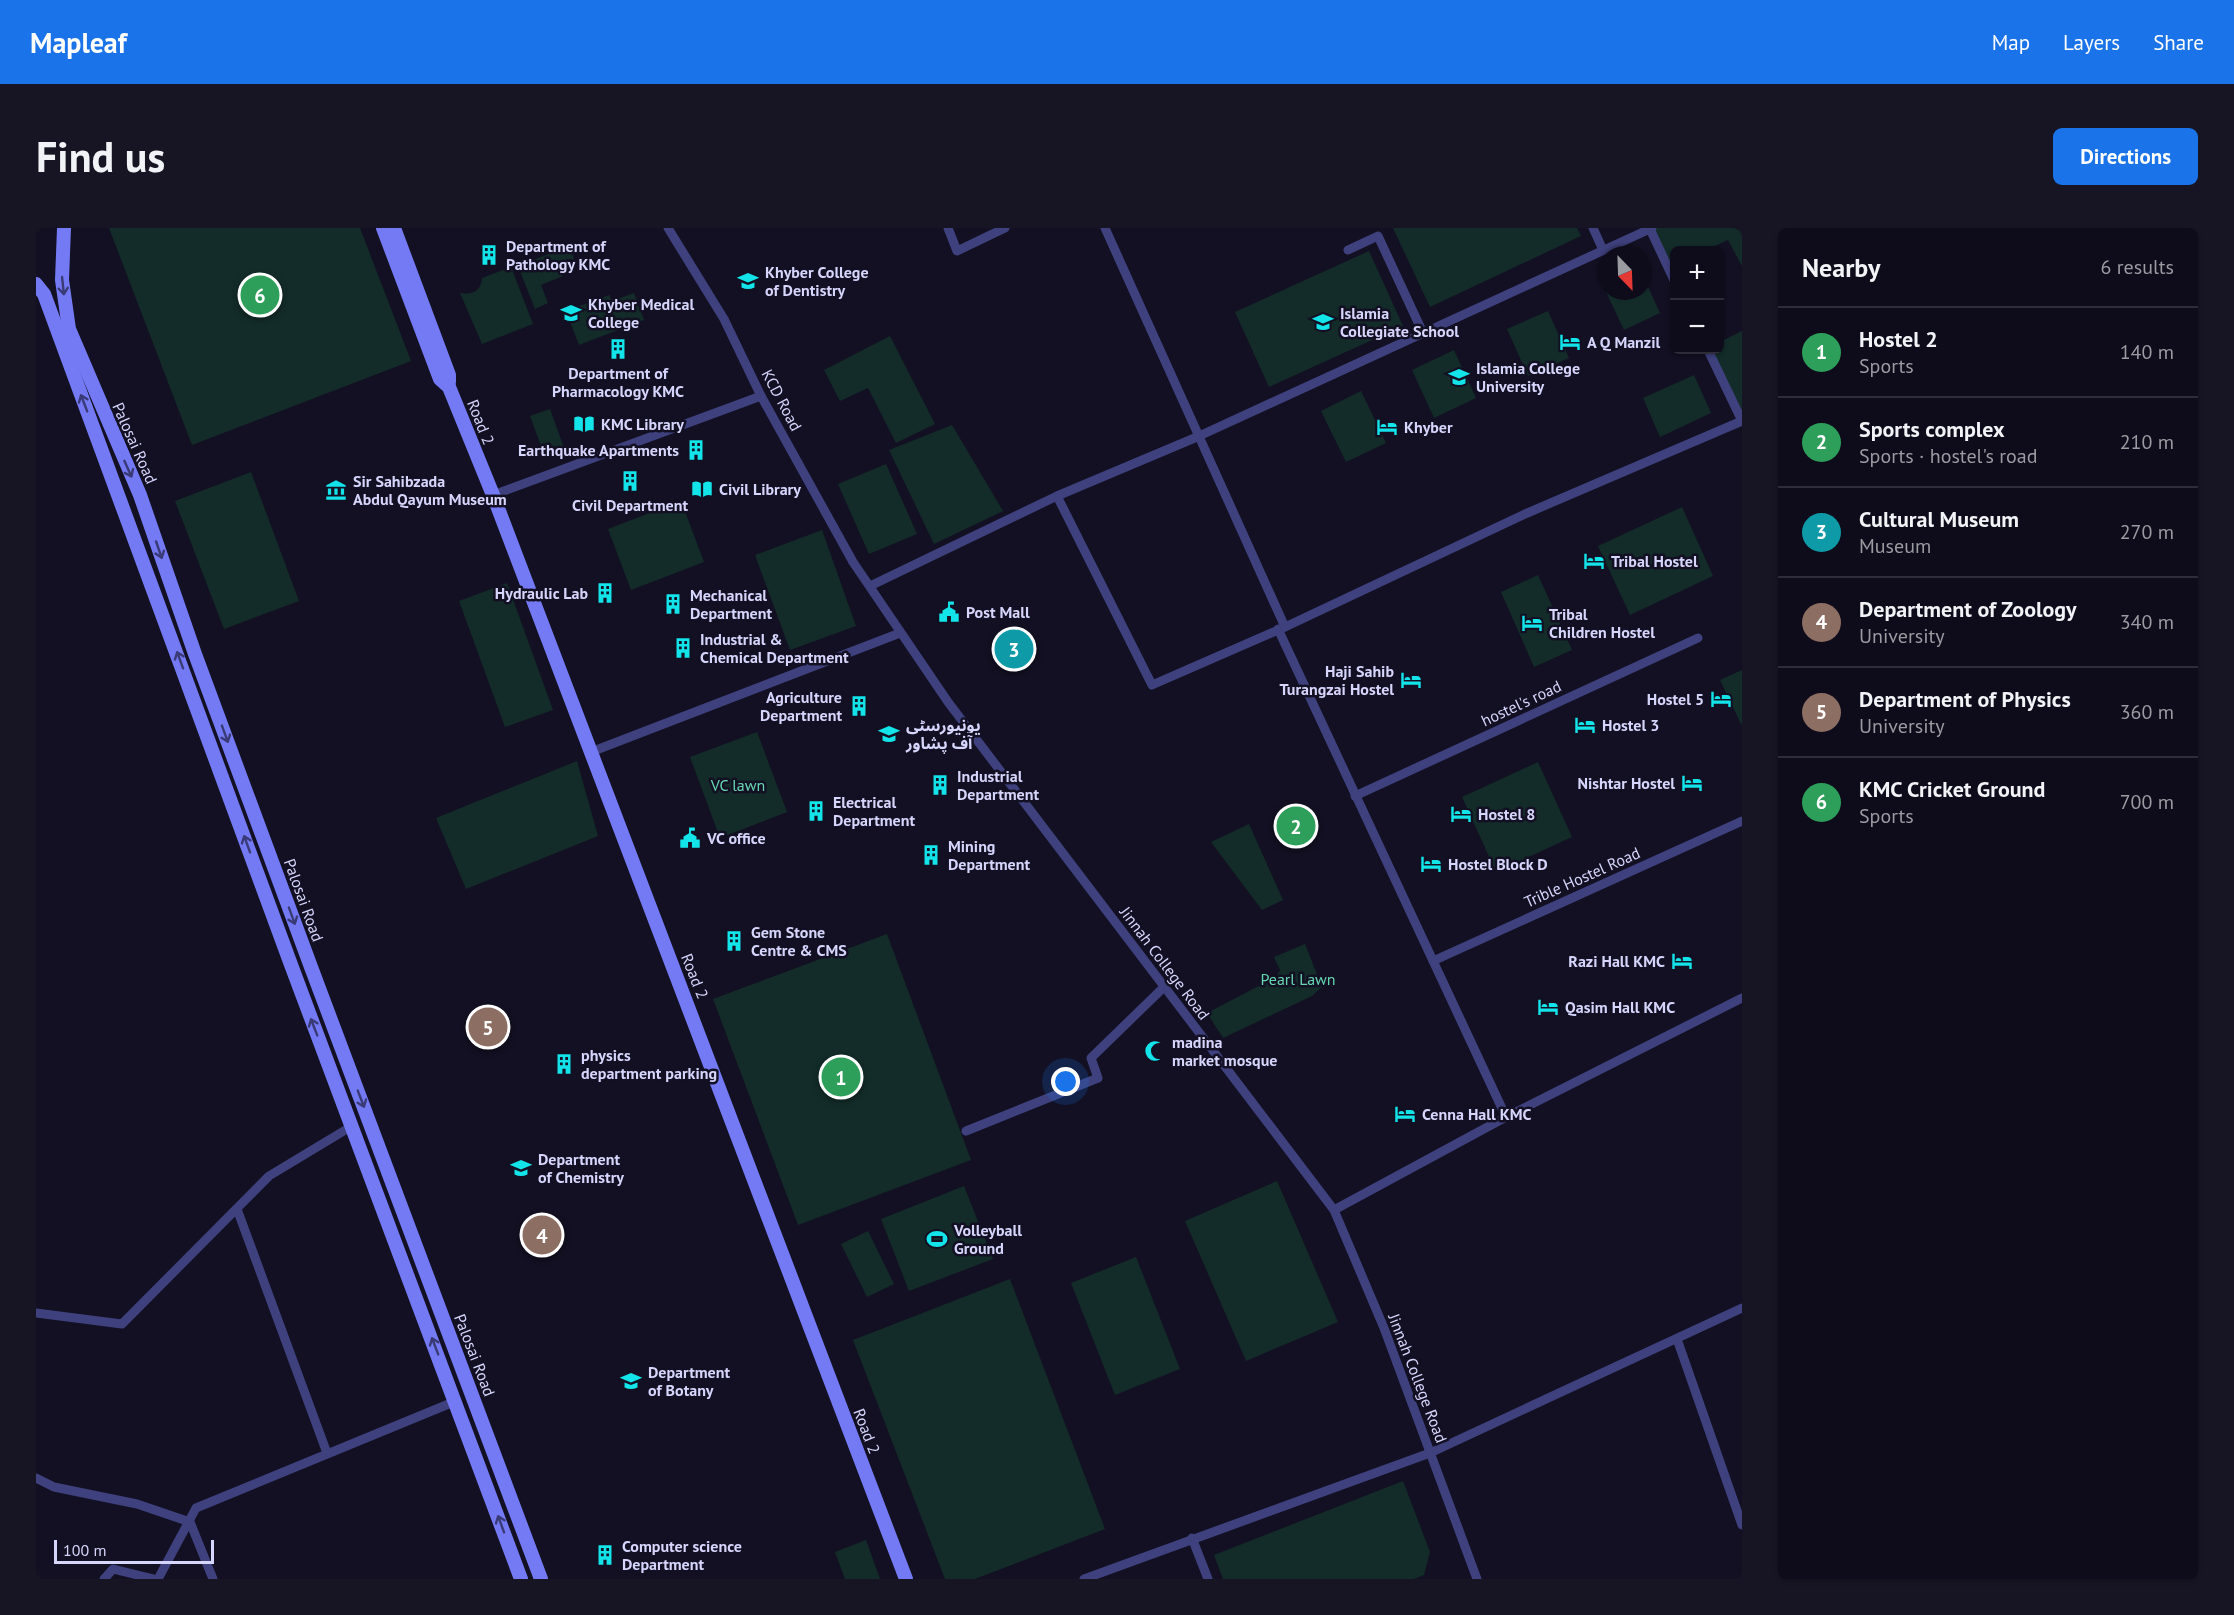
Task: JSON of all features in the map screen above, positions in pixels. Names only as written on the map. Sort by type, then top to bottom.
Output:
[{"type":"street","name":"Palosai Road","points":[[64,228],[62,280],[77,367],[140,495],[195,654],[541,1579]]},
{"type":"street","name":"Road 2","points":[[383,228],[440,378],[449,387]]},
{"type":"street","name":"Road 2","points":[[394,228],[449,375],[449,387],[493,495],[906,1579]]},
{"type":"street","name":"KCD Road","points":[[668,228],[724,319],[761,396],[853,562],[870,586]]},
{"type":"street","points":[[948,228],[957,251],[1005,228]]},
{"type":"street","points":[[1105,228],[1355,796],[1506,1117]]},
{"type":"street","points":[[1593,228],[1602,246]]},
{"type":"street","points":[[1613,246],[1651,229],[1670,271]]},
{"type":"street","points":[[1348,250],[1377,232],[1423,333]]},
{"type":"street","points":[[870,586],[1058,496],[1197,437],[1598,253]]},
{"type":"street","points":[[36,284],[44,294],[77,367],[352,1126],[521,1579]]},
{"type":"street","points":[[1058,496],[1152,685],[1281,628],[1526,514],[1742,421],[1710,354]]},
{"type":"street","points":[[493,495],[761,396]]},
{"type":"street","name":"Jinnah College Road","points":[[870,586],[948,702],[1334,1210],[1384,1328],[1477,1579]]},
{"type":"street","points":[[591,752],[900,633]]},
{"type":"street","name":"hostel's road","points":[[1355,796],[1698,638]]},
{"type":"street","name":"Trible Hostel Road","points":[[1434,961],[1742,821]]},
{"type":"street","points":[[966,1131],[1098,1078],[1091,1058],[1164,987]]},
{"type":"street","points":[[1334,1210],[1506,1117],[1742,998]]},
{"type":"street","points":[[36,1313],[122,1324],[269,1176],[352,1126]]},
{"type":"street","points":[[375,1188],[393,1182]]},
{"type":"street","points":[[237,1209],[327,1453]]},
{"type":"street","points":[[1084,1579],[1430,1453],[1742,1308]]},
{"type":"street","points":[[1677,1339],[1742,1525]]},
{"type":"street","points":[[104,1579],[113,1569],[156,1579],[196,1508],[327,1453],[473,1396]]},
{"type":"street","points":[[36,1478],[54,1487],[137,1504],[190,1522],[213,1579]]},
{"type":"street","points":[[1192,1539],[1208,1579]]},
{"type":"green space","points":[[109,228],[360,228],[411,361],[192,445]]},
{"type":"green space","points":[[1393,228],[1577,228],[1581,236],[1430,307]]},
{"type":"green space","points":[[1652,228],[1742,228],[1742,266],[1728,240],[1715,246],[1670,246],[1669,268]]},
{"type":"green space","points":[[569,246],[574,259],[567,259],[560,264],[563,276],[541,285],[548,303],[535,309],[518,266]]},
{"type":"green space","points":[[1369,251],[1403,326],[1269,387],[1235,312]]},
{"type":"green space","points":[[511,267],[533,324],[482,344],[460,293],[476,291],[482,278]]},
{"type":"green space","points":[[634,293],[644,320],[579,345],[566,311],[609,295],[612,301]]},
{"type":"green space","points":[[1652,296],[1660,313],[1624,330],[1610,300],[1652,300]]},
{"type":"green space","points":[[1548,311],[1569,358],[1528,376],[1507,329]]},
{"type":"green space","points":[[1742,331],[1742,421],[1710,354],[1724,354],[1724,340]]},
{"type":"green space","points":[[890,336],[935,424],[896,443],[868,388],[840,401],[824,370]]},
{"type":"green space","points":[[1454,350],[1476,398],[1434,418],[1412,370]]},
{"type":"green space","points":[[1694,375],[1711,413],[1660,437],[1643,398]]},
{"type":"green space","points":[[1361,391],[1386,443],[1346,462],[1321,411]]},
{"type":"green space","points":[[550,409],[564,448],[544,454],[530,416]]},
{"type":"green space","points":[[952,425],[1003,511],[934,544],[889,450]]},
{"type":"green space","points":[[886,464],[917,534],[869,554],[838,484]]},
{"type":"green space","points":[[251,472],[299,601],[224,629],[175,501]]},
{"type":"green space","points":[[681,501],[704,562],[631,590],[608,529]]},
{"type":"green space","points":[[1682,507],[1713,576],[1630,615],[1598,546]]},
{"type":"green space","points":[[822,530],[856,626],[790,650],[755,555]]},
{"type":"green space","points":[[1538,575],[1572,650],[1534,667],[1501,592]]},
{"type":"green space","points":[[507,583],[553,710],[505,727],[459,601]]},
{"type":"green space","points":[[1742,670],[1742,726],[1720,680]]},
{"type":"green space","name":"VC lawn","points":[[757,732],[787,812],[720,838],[690,757]]},
{"type":"green space","points":[[577,761],[598,836],[466,889],[436,818]]},
{"type":"green space","points":[[1538,762],[1572,837],[1496,872],[1462,797]]},
{"type":"green space","points":[[1249,824],[1283,900],[1262,910],[1211,842]]},
{"type":"green space","points":[[887,934],[971,1160],[798,1225],[713,999]]},
{"type":"green space","name":"Pearl Lawn","points":[[1305,944],[1322,987],[1312,996],[1223,1038],[1207,1013],[1276,977],[1280,970],[1274,957]]},
{"type":"green space","points":[[1277,1181],[1338,1322],[1246,1361],[1185,1221]]},
{"type":"green space","name":"Volleyball Ground","points":[[964,1186],[993,1259],[909,1291],[881,1219]]},
{"type":"green space","points":[[868,1231],[894,1284],[867,1297],[841,1244]]},
{"type":"green space","points":[[1136,1257],[1180,1369],[1115,1395],[1071,1283]]},
{"type":"green space","points":[[1010,1279],[1105,1529],[975,1579],[945,1579],[853,1340]]},
{"type":"green space","points":[[1403,1481],[1430,1552],[1424,1575],[1414,1579],[1223,1579],[1214,1555]]},
{"type":"green space","points":[[866,1540],[880,1579],[845,1579],[835,1552]]},
{"type":"place","name":"Department of Pathology KMC","points":[[489,255]]},
{"type":"place","name":"Khyber College of Dentistry","points":[[748,281]]},
{"type":"place","name":"KMC Cricket Ground","points":[[260,295]]},
{"type":"place","name":"Khyber Medical College","points":[[571,313]]},
{"type":"place","name":"Islamia Collegiate School","points":[[1323,322]]},
{"type":"place","name":"A Q Manzil","points":[[1570,342]]},
{"type":"place","name":"Department of Pharmacology KMC","points":[[618,349]]},
{"type":"place","name":"Islamia College University","points":[[1459,377]]},
{"type":"place","name":"KMC Library","points":[[584,424]]},
{"type":"place","name":"Khyber","points":[[1387,427]]},
{"type":"place","name":"Earthquake Apartments","points":[[696,450]]},
{"type":"place","name":"Civil Department","points":[[630,481]]},
{"type":"place","name":"Civil Library","points":[[702,489]]},
{"type":"place","name":"Sir Sahibzada Abdul Qayum Museum","points":[[336,490]]},
{"type":"place","name":"Tribal Hostel","points":[[1594,561]]},
{"type":"place","name":"Hydraulic Lab","points":[[605,593]]},
{"type":"place","name":"Mechanical Department","points":[[673,604]]},
{"type":"place","name":"Post Mall","points":[[949,612]]},
{"type":"place","name":"Tribal Children Hostel","points":[[1532,623]]},
{"type":"place","name":"Industrial & Chemical Department","points":[[683,648]]},
{"type":"place","name":"Cultural Museum","points":[[1014,649]]},
{"type":"place","name":"Haji Sahib Turangzai Hostel","points":[[1411,680]]},
{"type":"place","name":"Hostel 5","points":[[1721,699]]},
{"type":"place","name":"Agriculture Department","points":[[859,706]]},
{"type":"place","name":"Hostel 3","points":[[1585,725]]},
{"type":"place","name":"یونیورسٹی آف پشاور","points":[[889,734]]},
{"type":"place","name":"Nishtar Hostel","points":[[1692,783]]},
{"type":"place","name":"Industrial Department","points":[[940,785]]},
{"type":"place","name":"Electrical Department","points":[[816,811]]},
{"type":"place","name":"Hostel 8","points":[[1461,814]]},
{"type":"place","name":"Sports complex","points":[[1296,826]]},
{"type":"place","name":"VC office","points":[[690,838]]},
{"type":"place","name":"Mining Department","points":[[931,855]]},
{"type":"place","name":"Hostel Block D","points":[[1431,864]]},
{"type":"place","name":"Gem Stone Centre & CMS","points":[[734,941]]},
{"type":"place","name":"Razi Hall KMC","points":[[1682,961]]},
{"type":"place","name":"Qasim Hall KMC","points":[[1548,1007]]},
{"type":"place","name":"Department of Physics","points":[[488,1027]]},
{"type":"place","name":"madina market mosque","points":[[1155,1051]]},
{"type":"place","name":"physics department parking","points":[[564,1064]]},
{"type":"place","name":"Hostel 2","points":[[841,1077]]},
{"type":"place","name":"Cenna Hall KMC","points":[[1405,1114]]},
{"type":"place","name":"Department of Chemistry","points":[[521,1168]]},
{"type":"place","name":"Department of Zoology","points":[[542,1235]]},
{"type":"place","name":"Volleyball Ground","points":[[937,1239]]},
{"type":"place","name":"Department of Botany","points":[[631,1381]]},
{"type":"place","name":"Computer science Department","points":[[605,1555]]}]
